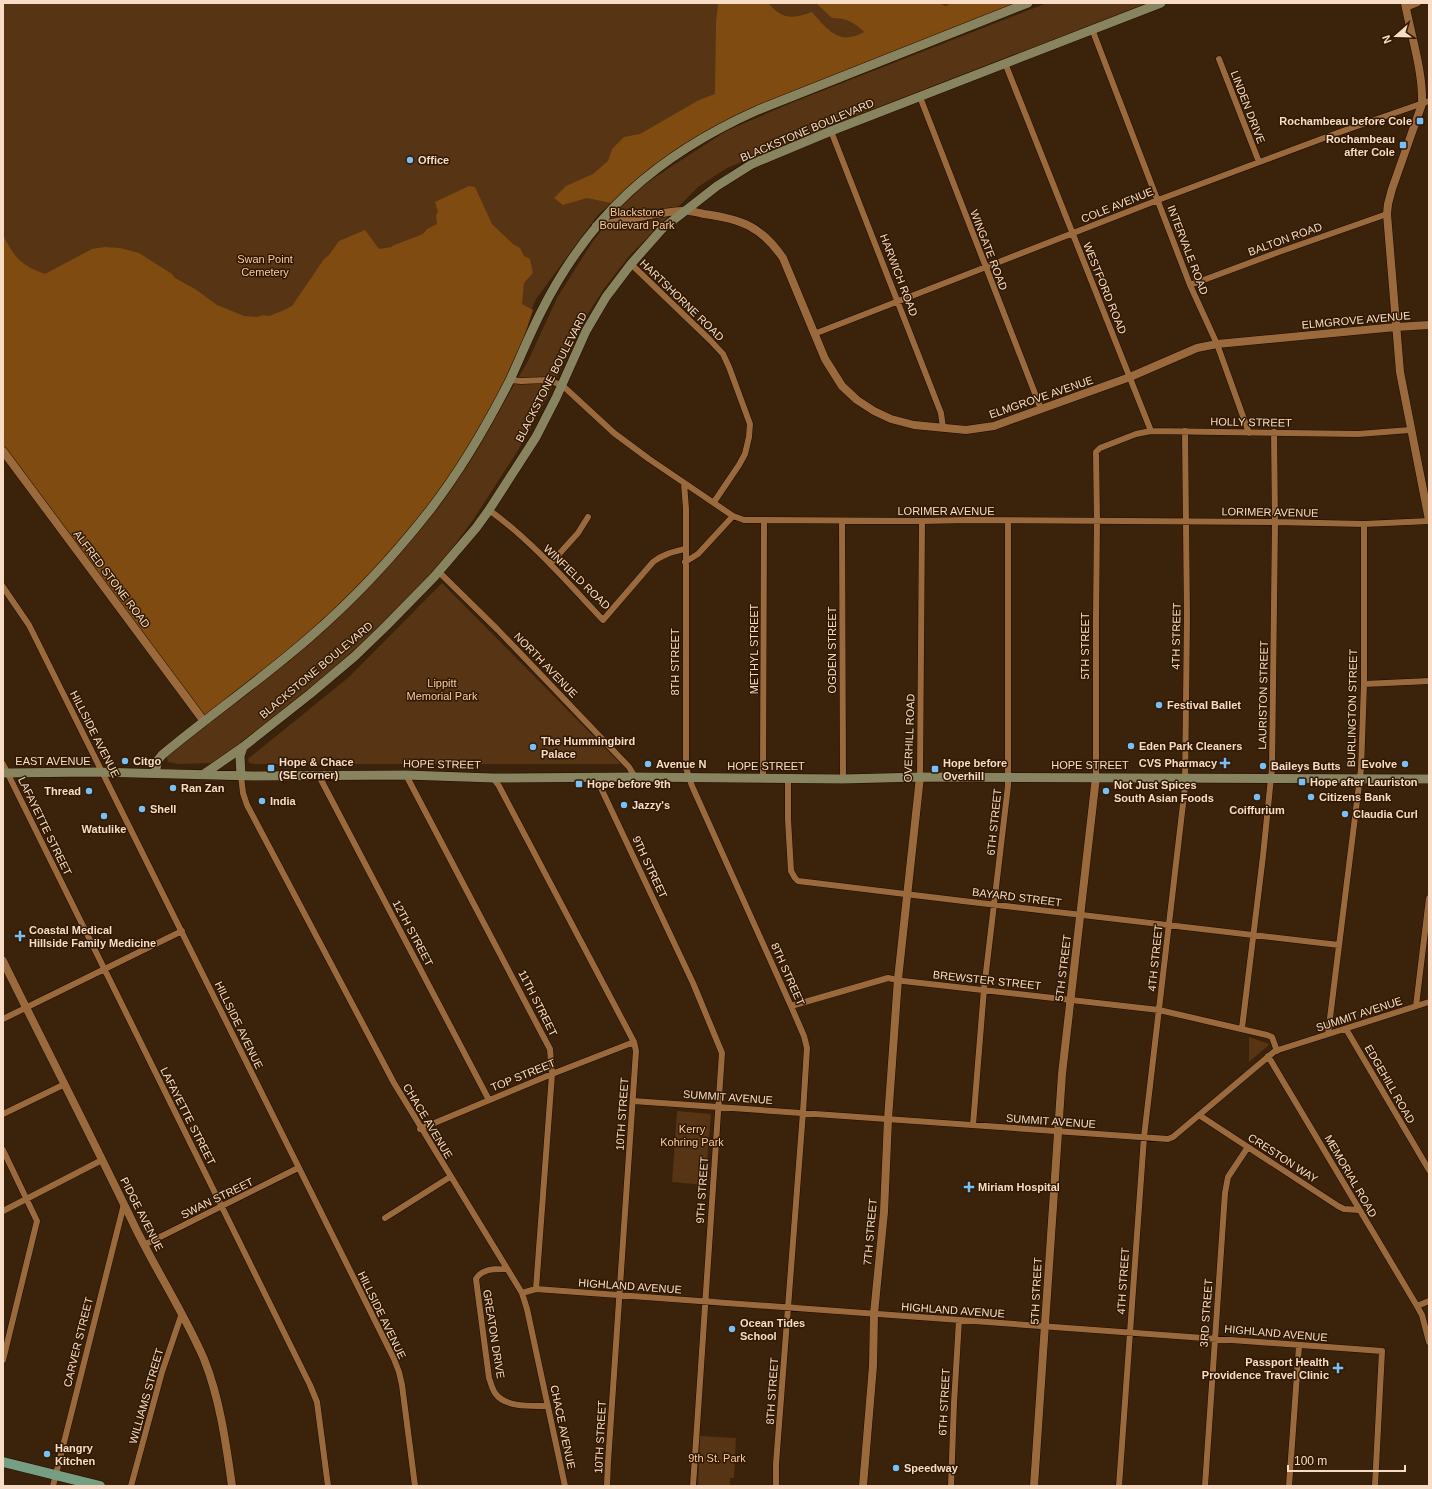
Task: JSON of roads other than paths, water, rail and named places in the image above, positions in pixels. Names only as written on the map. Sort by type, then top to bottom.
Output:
[{"type":"main road","points":[[155,773],[158,760],[162,755],[308,638],[334,615],[392,556],[431,508],[466,459],[510,380],[547,301],[571,260],[611,208],[646,176],[682,150],[726,124],[765,107],[1028,3]]},
{"type":"main road","name":"BLACKSTONE BOULEVARD","points":[[204,774],[243,747],[355,656],[386,626],[438,571],[476,528],[536,437],[562,385],[586,331],[606,297],[631,264],[662,229],[717,186],[752,164],[831,131],[1161,3]]},
{"type":"main road","points":[[240,776],[240,756],[243,747]]},
{"type":"main road","name":"EAST AVENUE","points":[[5,773],[103,773]]},
{"type":"main road","name":"HOPE STREET","points":[[103,773],[204,774],[240,776],[406,775],[493,778],[635,776],[843,779],[920,777],[1272,777],[1429,779]]},
{"type":"main road","points":[[3,1462],[100,1486]]},
{"type":"street","points":[[1418,3],[1406,5],[1425,103],[1392,189],[1387,214],[1400,372],[1410,430],[1429,520]]},
{"type":"street","name":"INTERVALE ROAD","points":[[1092,29],[1190,285],[1217,344],[1249,433]]},
{"type":"street","name":"LINDEN DRIVE","points":[[1219,59],[1259,162]]},
{"type":"street","name":"WESTFORD ROAD","points":[[1005,63],[1151,431]]},
{"type":"street","name":"WINGATE ROAD","points":[[920,96],[985,268],[1041,409]]},
{"type":"street","name":"COLE AVENUE","points":[[814,334],[1158,200],[1340,132],[1425,103]]},
{"type":"street","name":"HARWICH ROAD","points":[[831,131],[942,413],[943,428]]},
{"type":"street","name":"ELMGROVE AVENUE","points":[[596,226],[685,211],[721,216],[751,226],[766,236],[776,246],[783,258],[814,334],[832,371],[842,386],[857,400],[874,411],[891,419],[914,425],[966,430],[994,426],[1130,377],[1196,348],[1217,344],[1396,326],[1429,325]]},
{"type":"street","name":"BALTON ROAD","points":[[1190,285],[1387,214]]},
{"type":"street","name":"HARTSHORNE ROAD","points":[[631,264],[723,354],[750,424],[745,454],[714,502]]},
{"type":"street","name":"LORIMER AVENUE","points":[[510,380],[547,380],[562,385],[614,433],[649,459],[734,516],[744,520],[968,520],[1364,524],[1429,520]]},
{"type":"street","name":"HOLLY STREET","points":[[1096,452],[1100,448],[1143,432],[1151,431],[1358,434],[1410,430]]},
{"type":"street","name":"4TH STREET","points":[[1119,1486],[1144,1137],[1185,787],[1187,616],[1185,432]]},
{"type":"street","name":"LAURISTON STREET","points":[[1242,1028],[1272,777],[1275,522],[1274,432]]},
{"type":"street","name":"5TH STREET","points":[[1034,1486],[1062,1074],[1096,777],[1096,452]]},
{"type":"street","name":"ALFRED STONE ROAD","points":[[4,453],[204,720]]},
{"type":"street","name":"8TH STREET","points":[[684,483],[686,509],[686,768],[692,786],[804,1036],[807,1048],[776,1464],[776,1486]]},
{"type":"street","name":"WINFIELD ROAD","points":[[489,510],[508,525],[550,564],[603,620],[653,562],[660,556],[685,549]]},
{"type":"street","points":[[685,562],[698,554],[734,516]]},
{"type":"street","points":[[550,564],[578,533],[588,517]]},
{"type":"street","name":"METHYL STREET","points":[[763,778],[764,521]]},
{"type":"street","name":"OGDEN STREET","points":[[842,521],[843,779]]},
{"type":"street","name":"OVERHILL ROAD","points":[[898,979],[920,777],[922,521]]},
{"type":"street","name":"6TH STREET","points":[[973,1125],[984,989],[1008,794],[1008,521]]},
{"type":"street","name":"BURLINGTON STREET","points":[[1328,1034],[1361,769],[1364,684],[1364,524]]},
{"type":"street","name":"NORTH AVENUE","points":[[438,571],[504,635],[629,767],[635,776]]},
{"type":"street","name":"HILLSIDE AVENUE","points":[[3,587],[30,625],[399,1372],[415,1486]]},
{"type":"street","points":[[1364,684],[1429,681]]},
{"type":"street","name":"LAFAYETTE STREET","points":[[3,764],[5,773],[223,1206],[310,1385],[316,1402],[328,1486]]},
{"type":"street","name":"11TH STREET","points":[[406,775],[550,1049],[552,1074],[536,1290]]},
{"type":"street","name":"CHACE AVENUE","points":[[240,776],[242,793],[247,805],[390,1077],[420,1129],[522,1293],[527,1309],[565,1486]]},
{"type":"street","name":"12TH STREET","points":[[319,776],[489,1100]]},
{"type":"street","name":"9TH STREET","points":[[598,777],[600,786],[693,983],[722,1053],[693,1486]]},
{"type":"street","name":"10TH STREET","points":[[493,778],[499,786],[634,1042],[636,1051],[607,1486]]},
{"type":"street","name":"BAYARD STREET","points":[[788,778],[788,818],[791,871],[795,878],[804,882],[1339,945]]},
{"type":"street","points":[[1416,1006],[1429,898]]},
{"type":"street","points":[[3,1019],[182,931]]},
{"type":"street","name":"PIDGE AVENUE","points":[[3,962],[144,1244],[182,1313],[204,1359],[213,1386],[225,1439],[232,1486]]},
{"type":"street","name":"BREWSTER STREET","points":[[791,1006],[888,978],[903,981],[1159,1010],[1242,1028],[1272,1038],[1277,1050]]},
{"type":"street","name":"7TH STREET","points":[[863,1486],[873,1366],[874,1314],[884,1212],[888,1119],[898,979]]},
{"type":"street","name":"SUMMIT AVENUE","points":[[632,1101],[1168,1139],[1173,1137],[1277,1050],[1416,1006],[1428,1004]]},
{"type":"street","name":"EDGEHILL ROAD","points":[[1346,1029],[1429,1170]]},
{"type":"street","name":"TOP STREET","points":[[420,1129],[552,1074],[634,1042]]},
{"type":"street","name":"MEMORIAL ROAD","points":[[1268,1056],[1417,1306],[1429,1342]]},
{"type":"street","points":[[3,1114],[65,1084]]},
{"type":"street","name":"CRESTON WAY","points":[[1199,1115],[1338,1206],[1344,1209],[1360,1210]]},
{"type":"street","name":"3RD STREET","points":[[1205,1486],[1224,1193],[1228,1177],[1248,1147]]},
{"type":"street","points":[[3,1150],[38,1221],[3,1360]]},
{"type":"street","points":[[3,1212],[102,1160]]},
{"type":"street","name":"SWAN STREET","points":[[144,1244],[298,1168]]},
{"type":"street","points":[[385,1218],[450,1177]]},
{"type":"street","name":"CARVER STREET","points":[[53,1486],[124,1204]]},
{"type":"street","name":"GREATON DRIVE","points":[[507,1268],[488,1270],[478,1274],[476,1279],[489,1378],[495,1392],[501,1399],[510,1403],[548,1406]]},
{"type":"street","name":"HIGHLAND AVENUE","points":[[522,1293],[536,1290],[619,1295],[1382,1351],[1375,1486]]},
{"type":"street","points":[[1417,1306],[1429,1301]]},
{"type":"street","name":"WILLIAMS STREET","points":[[131,1486],[162,1372],[182,1313]]},
{"type":"street","name":"6TH STREET","points":[[951,1486],[959,1320]]},
{"type":"street","points":[[1289,1486],[1299,1346]]},
{"type":"place","name":"Rochambeau before Cole","points":[[1420,121]]},
{"type":"place","name":"Rochambeau after Cole","points":[[1403,145]]},
{"type":"place","name":"Office","points":[[410,160]]},
{"type":"place","name":"Festival Ballet","points":[[1159,705]]},
{"type":"place","name":"Eden Park Cleaners","points":[[1131,746]]},
{"type":"place","name":"The Hummingbird Palace","points":[[533,747]]},
{"type":"place","name":"Citgo","points":[[125,761]]},
{"type":"place","name":"CVS Pharmacy","points":[[1225,763]]},
{"type":"place","name":"Avenue N","points":[[648,764]]},
{"type":"place","name":"Evolve","points":[[1405,764]]},
{"type":"place","name":"Baileys Butts","points":[[1263,766]]},
{"type":"place","name":"Hope & Chace (SE corner)","points":[[271,768]]},
{"type":"place","name":"Hope before Overhill","points":[[935,769]]},
{"type":"place","name":"Hope after Lauriston","points":[[1302,782]]},
{"type":"place","name":"Hope before 9th","points":[[579,784]]},
{"type":"place","name":"Ran Zan","points":[[173,788]]},
{"type":"place","name":"Thread","points":[[89,791]]},
{"type":"place","name":"Not Just Spices South Asian Foods","points":[[1106,791]]},
{"type":"place","name":"Coiffurium","points":[[1257,797]]},
{"type":"place","name":"Citizens Bank","points":[[1311,797]]},
{"type":"place","name":"India","points":[[262,801]]},
{"type":"place","name":"Jazzy's","points":[[624,805]]},
{"type":"place","name":"Shell","points":[[142,809]]},
{"type":"place","name":"Claudia Curl","points":[[1345,814]]},
{"type":"place","name":"Watulike","points":[[104,816]]},
{"type":"place","name":"Coastal Medical Hillside Family Medicine","points":[[20,936]]},
{"type":"place","name":"Miriam Hospital","points":[[969,1187]]},
{"type":"place","name":"Ocean Tides School","points":[[732,1329]]},
{"type":"place","name":"Passport Health Providence Travel Clinic","points":[[1338,1368]]},
{"type":"place","name":"Hangry Kitchen","points":[[47,1454]]},
{"type":"place","name":"Speedway","points":[[896,1468]]},
{"type":"park label","name":"Blackstone Boulevard Park","points":[[637,218]]},
{"type":"park label","name":"Swan Point Cemetery","points":[[265,265]]},
{"type":"park label","name":"Lippitt Memorial Park","points":[[442,689]]},
{"type":"park label","name":"Kerry Kohring Park","points":[[692,1135]]},
{"type":"park label","name":"9th St. Park","points":[[717,1458]]}]
